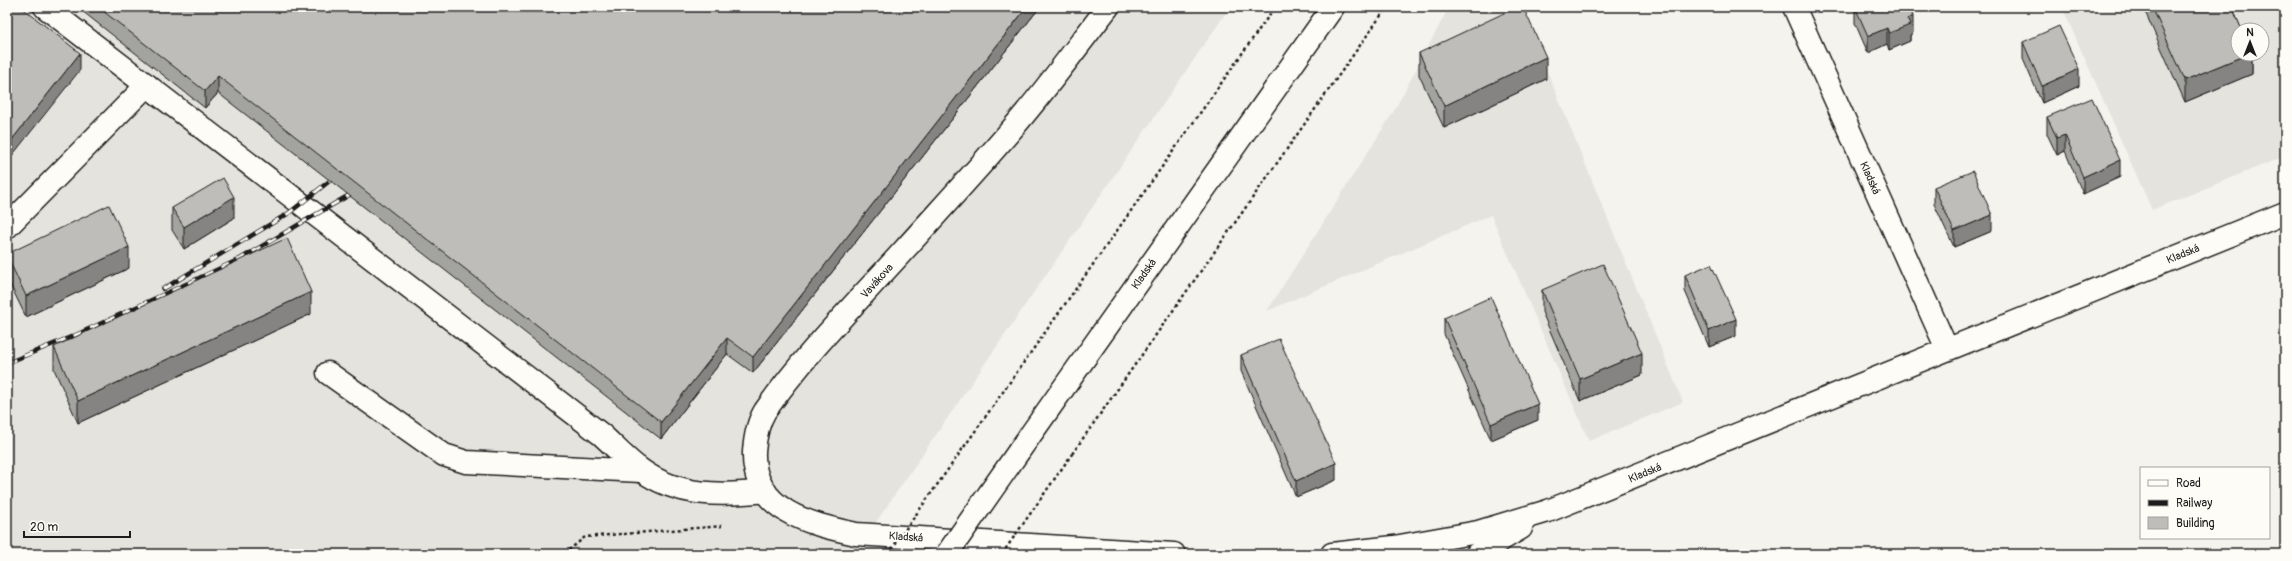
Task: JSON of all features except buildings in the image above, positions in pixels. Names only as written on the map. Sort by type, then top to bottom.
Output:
[{"type":"street","points":[[45,7],[602,435],[641,471],[669,486],[697,493],[731,495],[765,491]]},
{"type":"street","name":"Vavákova","points":[[856,534],[816,525],[781,509],[765,491],[756,472],[754,452],[757,431],[764,412],[806,360],[1013,128],[1108,7]]},
{"type":"street","name":"Kladská","points":[[947,554],[1333,7]]},
{"type":"street","name":"Kladská","points":[[1794,7],[1947,349]]},
{"type":"street","points":[[7,227],[147,85]]},
{"type":"street","name":"Kladská","points":[[1332,554],[1394,547],[1478,532],[1548,511],[2285,213]]},
{"type":"street","points":[[328,373],[444,455],[466,462],[641,471]]},
{"type":"street","points":[[1477,554],[1548,511]]},
{"type":"street","name":"Kladská","points":[[856,534],[1174,554]]},
{"type":"path","points":[[888,554],[1274,7]]},
{"type":"path","points":[[1002,554],[1387,7]]},
{"type":"path","points":[[564,554],[585,537],[725,526]]},
{"type":"shaded area","points":[[7,7],[1230,7],[854,554],[7,554]]},
{"type":"shaded area","points":[[1449,7],[1518,7],[1540,54],[1683,402],[1589,441],[1491,215],[1267,311],[1394,111]]},
{"type":"shaded area","points":[[2062,7],[2285,7],[2285,156],[2152,210]]},
{"type":"railway","points":[[163,289],[289,213],[332,179]]},
{"type":"railway","points":[[7,363],[78,334],[240,259],[351,194]]}]
